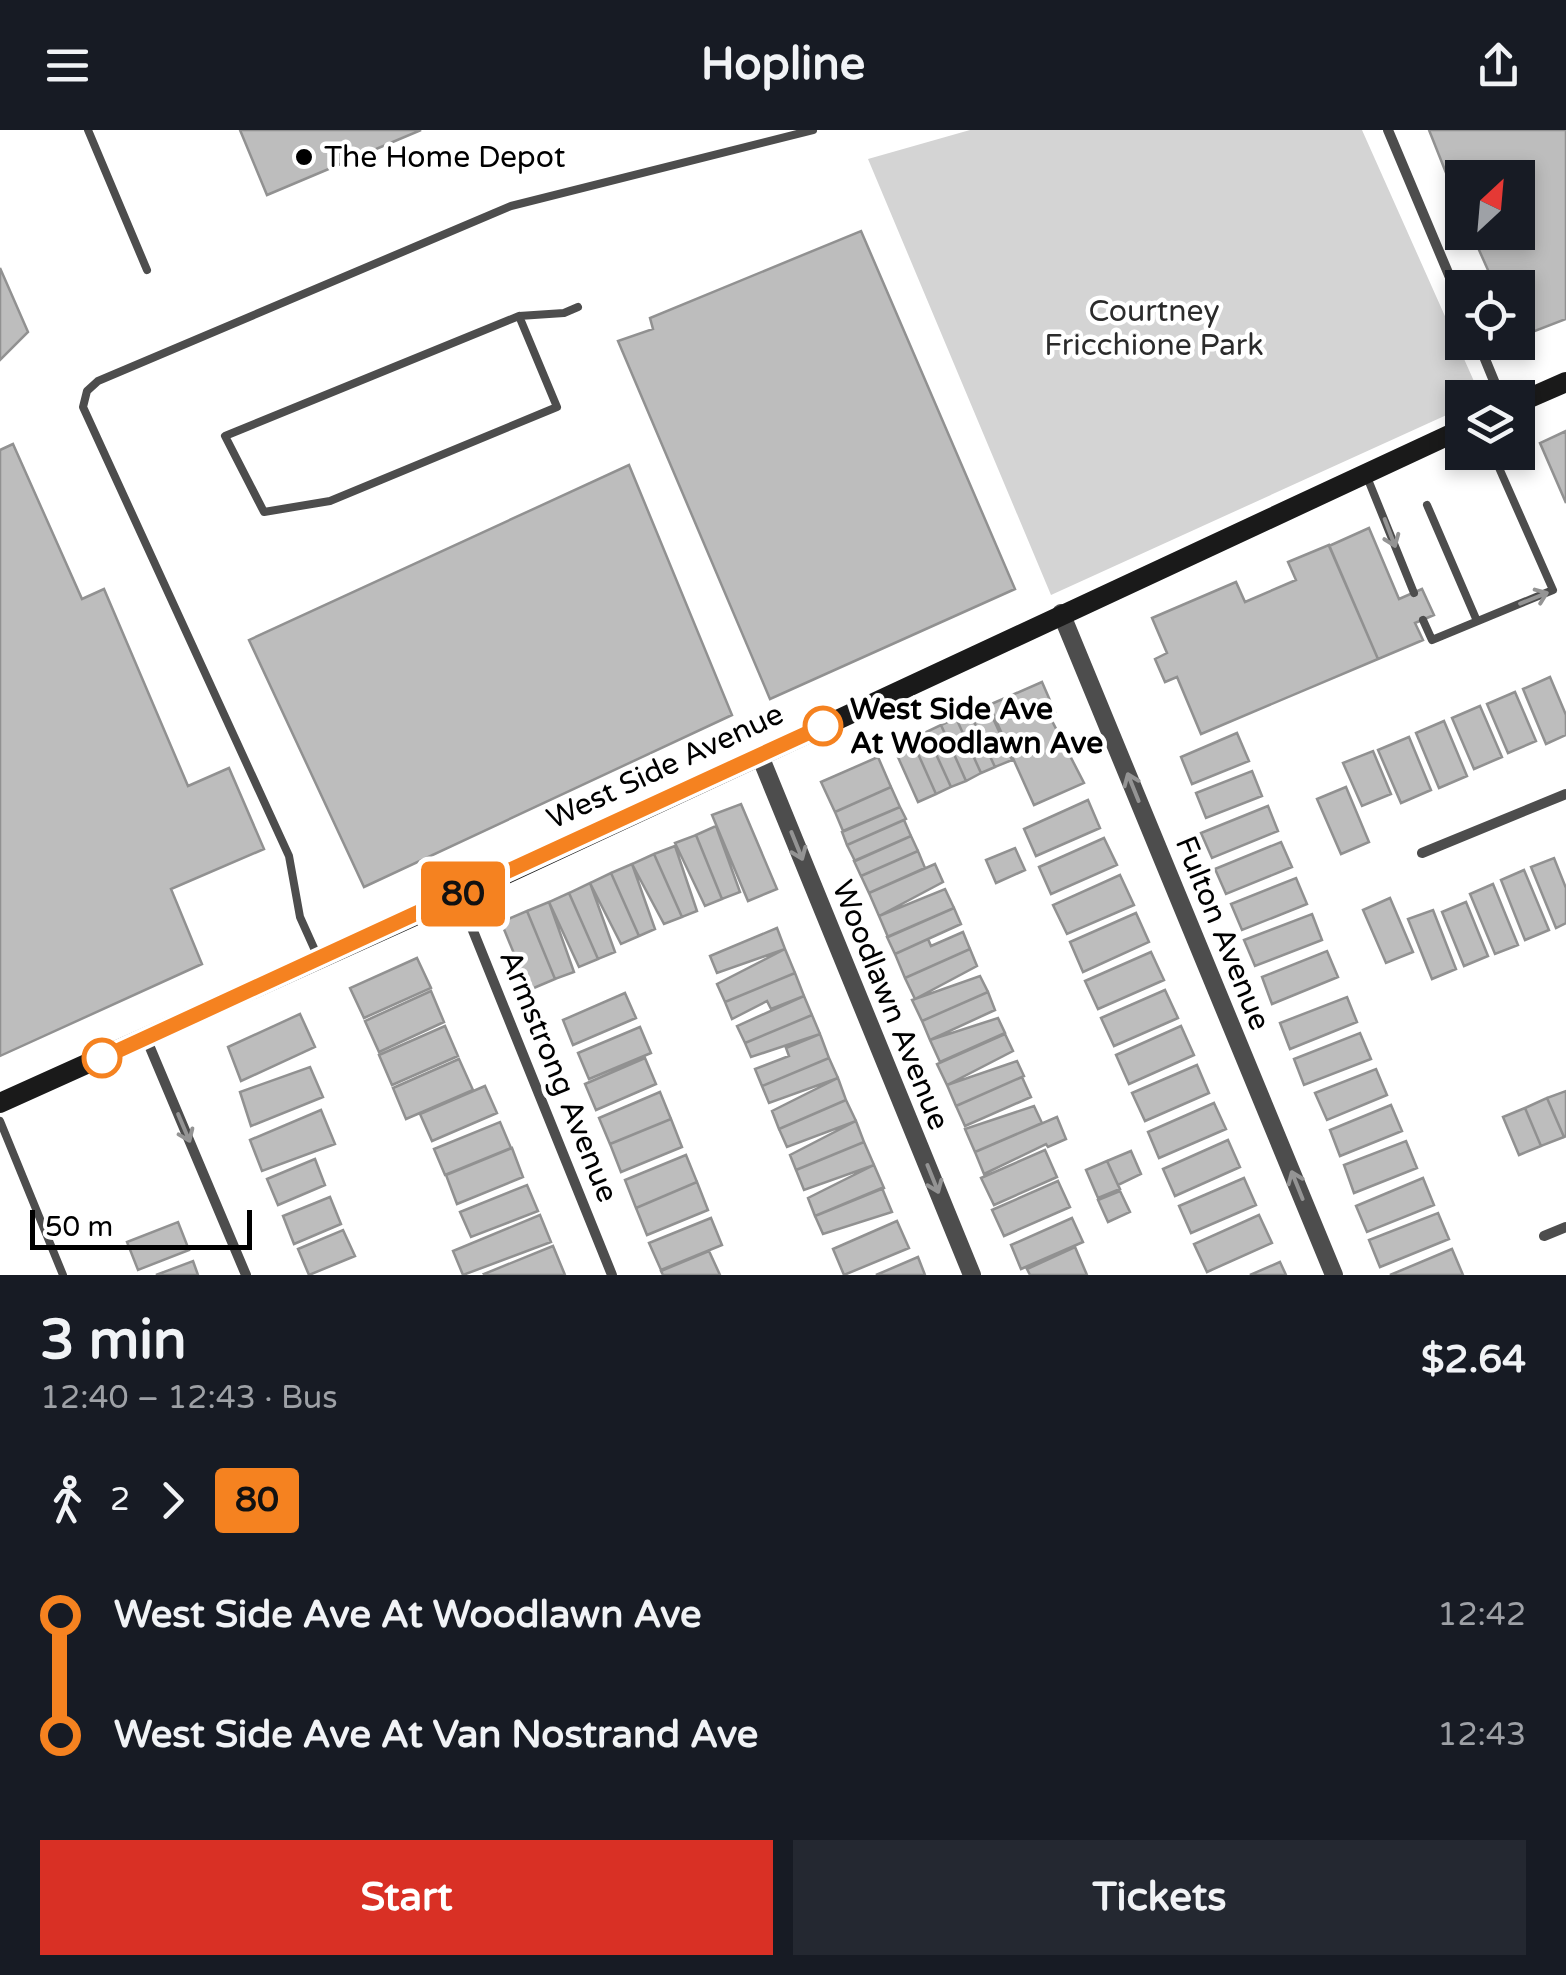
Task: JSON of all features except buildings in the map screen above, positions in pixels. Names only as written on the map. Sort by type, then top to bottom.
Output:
[{"type":"main road","points":[[1535,396],[1566,382]]},
{"type":"main road","name":"West Side Avenue","points":[[0,1103],[459,896],[1445,436]]},
{"type":"street","points":[[1388,130],[1447,270]]},
{"type":"street","name":"Fulton Avenue","points":[[1060,613],[1334,1275]]},
{"type":"street","name":"Woodlawn Avenue","points":[[760,756],[972,1275]]},
{"type":"street","points":[[1422,853],[1566,794]]},
{"type":"street","name":"Armstrong Avenue","points":[[459,896],[612,1275]]},
{"type":"street","points":[[146,1038],[246,1275]]},
{"type":"street","points":[[1544,1236],[1566,1226]]},
{"type":"lane","points":[[88,130],[146,270]]},
{"type":"lane","points":[[319,959],[300,916],[290,856],[83,406],[87,391],[98,381],[511,206],[812,130]]},
{"type":"lane","points":[[519,316],[557,406],[330,501],[264,512],[225,436],[519,316],[578,307]]},
{"type":"lane","points":[[1423,620],[1432,640],[1554,590],[1500,470]]},
{"type":"lane","points":[[1366,473],[1414,593]]},
{"type":"lane","points":[[1427,505],[1477,622]]},
{"type":"lane","points":[[0,1121],[64,1275]]},
{"type":"green space","name":"Courtney Fricchione Park","points":[[970,130],[1362,130],[1445,316],[1445,360],[1465,360],[1473,380],[1445,380],[1445,416],[1051,595],[868,159]]},
{"type":"bus line","name":"80","points":[[102,1058],[823,726]]},
{"type":"place","name":"The Home Depot","points":[[304,157]]},
{"type":"place","name":"West Side Ave At Woodlawn Ave","points":[[823,726]]}]
